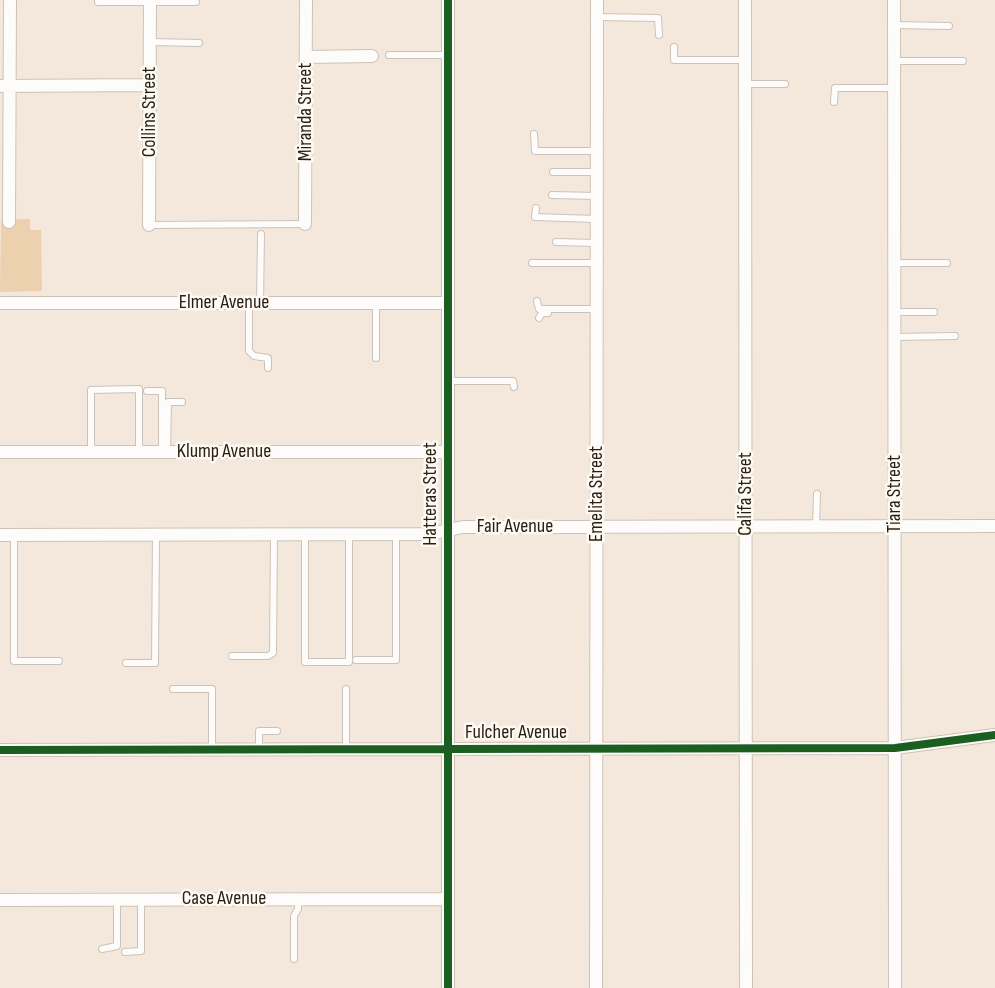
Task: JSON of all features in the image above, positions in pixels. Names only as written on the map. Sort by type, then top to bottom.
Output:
[{"type":"street","points":[[9,222],[5,86],[10,0]]},
{"type":"street","name":"Miranda Street","points":[[305,224],[306,0]]},
{"type":"street","name":"Hatteras Street","points":[[448,0],[448,988]]},
{"type":"street","name":"Emelita Street","points":[[596,988],[597,0]]},
{"type":"street","name":"Califa Street","points":[[745,0],[746,988]]},
{"type":"street","name":"Tiara Street","points":[[894,0],[895,988]]},
{"type":"street","name":"Collins Street","points":[[149,225],[150,1]]},
{"type":"street","points":[[306,57],[372,56]]},
{"type":"street","points":[[5,86],[150,85]]},
{"type":"street","name":"Elmer Avenue","points":[[0,303],[448,303]]},
{"type":"street","name":"Klump Avenue","points":[[0,452],[447,452]]},
{"type":"street","name":"Fair Avenue","points":[[0,535],[430,534],[463,527],[995,526]]},
{"type":"street","name":"Fulcher Avenue","points":[[0,750],[895,748],[995,735]]},
{"type":"street","name":"Case Avenue","points":[[0,900],[448,899]]},
{"type":"lane","points":[[98,0],[98,2],[196,2]]},
{"type":"lane","points":[[597,17],[658,18],[659,35]]},
{"type":"lane","points":[[895,25],[949,26]]},
{"type":"lane","points":[[150,42],[199,43]]},
{"type":"lane","points":[[674,47],[674,60],[746,60]]},
{"type":"lane","points":[[389,55],[448,55]]},
{"type":"lane","points":[[895,61],[963,61]]},
{"type":"lane","points":[[746,84],[785,84]]},
{"type":"lane","points":[[834,102],[835,88],[895,88]]},
{"type":"lane","points":[[534,134],[535,151],[597,151]]},
{"type":"lane","points":[[553,172],[597,172]]},
{"type":"lane","points":[[552,195],[597,196]]},
{"type":"lane","points":[[536,207],[535,218],[597,219]]},
{"type":"lane","points":[[149,225],[305,224]]},
{"type":"lane","points":[[261,234],[249,351],[254,356],[268,358],[268,368]]},
{"type":"lane","points":[[556,242],[597,243]]},
{"type":"lane","points":[[532,263],[597,263]]},
{"type":"lane","points":[[895,263],[947,263]]},
{"type":"lane","points":[[537,301],[539,309],[597,311]]},
{"type":"lane","points":[[376,303],[376,358]]},
{"type":"lane","points":[[539,318],[542,313],[597,311]]},
{"type":"lane","points":[[894,312],[934,312]]},
{"type":"lane","points":[[894,336],[956,336]]},
{"type":"lane","points":[[448,381],[513,381],[514,387]]},
{"type":"lane","points":[[91,452],[91,390],[139,389],[139,452]]},
{"type":"lane","points":[[147,391],[162,391],[165,452]]},
{"type":"lane","points":[[165,452],[168,402],[182,402]]},
{"type":"lane","points":[[816,527],[817,494]]},
{"type":"lane","points":[[232,656],[268,656],[273,653],[274,534]]},
{"type":"lane","points":[[305,534],[305,662],[350,662],[349,534]]},
{"type":"lane","points":[[356,660],[396,660],[396,534]]},
{"type":"lane","points":[[14,535],[14,661],[59,661]]},
{"type":"lane","points":[[126,663],[155,663],[156,535]]},
{"type":"lane","points":[[172,689],[212,689],[212,749]]},
{"type":"lane","points":[[346,689],[346,749]]},
{"type":"lane","points":[[259,749],[259,731],[276,731]]},
{"type":"lane","points":[[125,952],[141,951],[141,899]]},
{"type":"lane","points":[[294,958],[294,916],[298,909],[298,899]]},
{"type":"lane","points":[[102,949],[117,946],[117,900]]},
{"type":"shaded area","points":[[30,219],[30,230],[41,230],[42,291],[0,292],[1,220]]},
{"type":"cycle path","points":[[448,0],[448,988]]},
{"type":"cycle path","points":[[0,750],[895,748],[995,735]]}]
